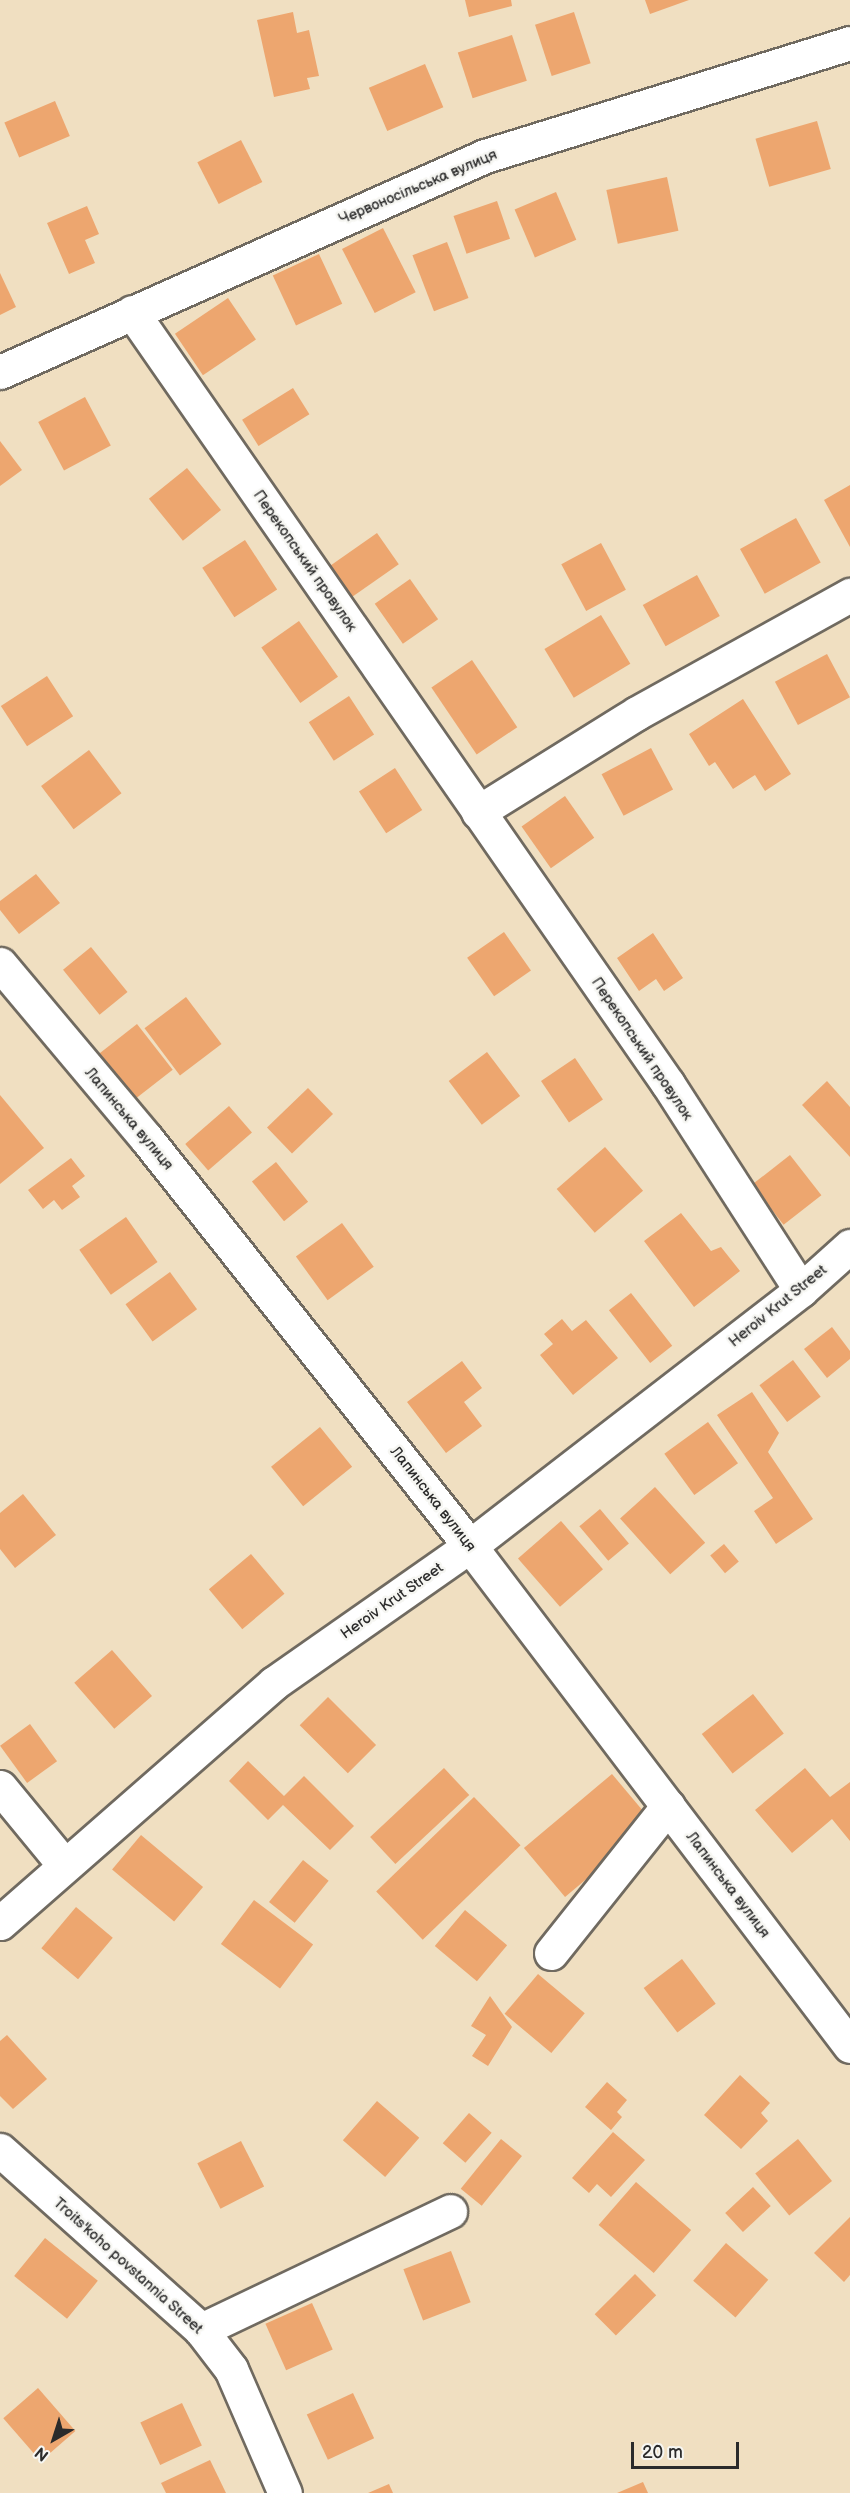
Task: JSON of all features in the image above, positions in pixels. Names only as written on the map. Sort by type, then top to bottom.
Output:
[{"type":"street","name":"Червоносільська вулиця","points":[[0,372],[485,156],[850,43]]},
{"type":"street","name":"Перекопський провулок","points":[[132,312],[668,1084],[801,1290]]},
{"type":"street","points":[[478,812],[637,713],[850,596]]},
{"type":"street","name":"Лапинська вулиця","points":[[0,964],[146,1138],[470,1546],[850,2046]]},
{"type":"street","name":"Heroiv Krut Street","points":[[0,1923],[274,1683],[470,1546],[801,1290],[850,1246]]},
{"type":"street","points":[[0,1787],[64,1865]]},
{"type":"street","points":[[551,1953],[668,1806]]},
{"type":"street","name":"Troits'koho povstannia Street","points":[[0,2150],[201,2330],[231,2369],[285,2493]]},
{"type":"street","points":[[201,2330],[450,2211]]},
{"type":"building","points":[[465,0],[511,0],[512,6],[469,17]]},
{"type":"building","points":[[645,0],[689,0],[650,14]]},
{"type":"building","points":[[293,12],[297,33],[309,30],[319,76],[307,78],[310,89],[274,97],[257,20]]},
{"type":"building","points":[[574,12],[591,63],[552,76],[535,25]]},
{"type":"building","points":[[512,35],[527,81],[473,98],[458,53]]},
{"type":"building","points":[[425,64],[443,107],[387,131],[369,88]]},
{"type":"building","points":[[55,101],[70,136],[19,157],[4,122]]},
{"type":"building","points":[[817,121],[831,169],[769,187],[755,139]]},
{"type":"building","points":[[241,140],[262,182],[219,204],[197,162]]},
{"type":"building","points":[[667,177],[678,231],[618,244],[606,190]]},
{"type":"building","points":[[556,192],[576,240],[535,257],[515,210]]},
{"type":"building","points":[[497,201],[510,239],[467,254],[454,216]]},
{"type":"building","points":[[87,206],[99,234],[85,240],[95,263],[69,274],[47,223]]},
{"type":"building","points":[[383,228],[416,292],[375,313],[342,249]]},
{"type":"building","points":[[447,242],[469,298],[434,311],[412,255]]},
{"type":"building","points":[[319,254],[342,304],[296,325],[273,276]]},
{"type":"building","points":[[0,273],[16,307],[0,315]]},
{"type":"building","points":[[228,298],[256,339],[203,375],[175,334]]},
{"type":"building","points":[[293,388],[309,414],[259,446],[242,420]]},
{"type":"building","points":[[85,397],[111,446],[64,470],[38,422]]},
{"type":"building","points":[[0,441],[22,470],[0,486]]},
{"type":"building","points":[[187,468],[221,510],[183,541],[149,499]]},
{"type":"building","points":[[850,485],[850,547],[824,500]]},
{"type":"building","points":[[796,518],[821,563],[765,594],[740,549]]},
{"type":"building","points":[[377,533],[399,564],[346,601],[324,570]]},
{"type":"building","points":[[245,540],[277,589],[234,617],[202,568]]},
{"type":"building","points":[[601,543],[626,590],[586,611],[561,564]]},
{"type":"building","points":[[697,575],[720,616],[666,646],[643,605]]},
{"type":"building","points":[[410,579],[438,619],[403,644],[375,604]]},
{"type":"building","points":[[601,615],[630,664],[574,698],[544,649]]},
{"type":"building","points":[[299,621],[338,677],[300,703],[261,647]]},
{"type":"building","points":[[827,654],[850,697],[798,725],[775,682]]},
{"type":"building","points":[[472,660],[517,727],[477,755],[431,687]]},
{"type":"building","points":[[47,676],[73,716],[27,746],[1,706]]},
{"type":"building","points":[[349,696],[374,735],[334,761],[309,722]]},
{"type":"building","points":[[743,699],[791,774],[765,791],[755,775],[733,789],[715,762],[709,766],[689,734]]},
{"type":"building","points":[[651,748],[673,789],[624,816],[602,774]]},
{"type":"building","points":[[89,750],[121,793],[74,829],[41,786]]},
{"type":"building","points":[[395,768],[422,810],[386,833],[359,791]]},
{"type":"building","points":[[565,796],[594,838],[551,868],[522,826]]},
{"type":"building","points":[[36,874],[60,903],[19,934],[0,910],[0,901]]},
{"type":"building","points":[[504,932],[531,971],[494,996],[467,958]]},
{"type":"building","points":[[653,933],[683,978],[664,991],[656,979],[639,991],[617,958]]},
{"type":"building","points":[[91,947],[128,992],[100,1015],[63,970]]},
{"type":"building","points":[[186,997],[222,1044],[180,1075],[144,1028]]},
{"type":"building","points":[[137,1024],[173,1070],[131,1102],[95,1057]]},
{"type":"building","points":[[487,1052],[520,1096],[482,1125],[449,1081]]},
{"type":"building","points":[[575,1058],[603,1099],[569,1122],[541,1081]]},
{"type":"building","points":[[827,1081],[850,1107],[850,1157],[802,1105]]},
{"type":"building","points":[[308,1088],[333,1114],[292,1153],[267,1128]]},
{"type":"building","points":[[0,1095],[44,1148],[0,1184]]},
{"type":"building","points":[[229,1106],[252,1132],[208,1170],[185,1144]]},
{"type":"building","points":[[605,1147],[643,1191],[595,1233],[557,1189]]},
{"type":"building","points":[[790,1155],[821,1195],[784,1225],[752,1185]]},
{"type":"building","points":[[71,1158],[85,1176],[72,1186],[80,1197],[62,1210],[54,1200],[43,1209],[28,1190]]},
{"type":"building","points":[[276,1162],[308,1202],[284,1221],[252,1182]]},
{"type":"building","points":[[681,1213],[711,1251],[721,1247],[740,1271],[694,1307],[644,1241]]},
{"type":"building","points":[[126,1217],[158,1262],[111,1295],[79,1250]]},
{"type":"building","points":[[342,1223],[374,1267],[328,1300],[296,1257]]},
{"type":"building","points":[[170,1272],[197,1309],[153,1342],[126,1304]]},
{"type":"building","points":[[631,1293],[672,1346],[650,1363],[609,1310]]},
{"type":"building","points":[[562,1319],[572,1331],[586,1320],[618,1358],[573,1395],[540,1355],[553,1344],[544,1334]]},
{"type":"building","points":[[832,1327],[850,1351],[850,1359],[827,1378],[804,1349]]},
{"type":"building","points":[[793,1360],[821,1397],[787,1422],[759,1385]]},
{"type":"building","points":[[462,1361],[482,1388],[464,1402],[482,1426],[446,1453],[407,1402]]},
{"type":"building","points":[[752,1392],[779,1433],[768,1452],[813,1519],[776,1544],[754,1511],[773,1498],[717,1415]]},
{"type":"building","points":[[708,1422],[738,1463],[694,1495],[664,1454]]},
{"type":"building","points":[[320,1427],[352,1467],[303,1506],[271,1467]]},
{"type":"building","points":[[655,1487],[705,1543],[670,1574],[620,1518]]},
{"type":"building","points":[[23,1494],[56,1535],[15,1568],[0,1549],[0,1513]]},
{"type":"building","points":[[600,1509],[629,1543],[608,1561],[579,1526]]},
{"type":"building","points":[[561,1521],[603,1569],[560,1607],[518,1558]]},
{"type":"building","points":[[724,1544],[739,1562],[725,1573],[710,1556]]},
{"type":"building","points":[[251,1554],[284,1594],[242,1629],[209,1589]]},
{"type":"building","points":[[112,1650],[152,1696],[114,1729],[74,1683]]},
{"type":"building","points":[[753,1694],[784,1733],[733,1773],[702,1734]]},
{"type":"building","points":[[328,1697],[376,1745],[348,1773],[300,1725]]},
{"type":"building","points":[[30,1724],[57,1761],[27,1783],[0,1746]]},
{"type":"building","points":[[248,1761],[284,1796],[304,1776],[354,1826],[330,1850],[283,1805],[268,1820],[229,1781]]},
{"type":"building","points":[[444,1768],[469,1795],[395,1864],[370,1837]]},
{"type":"building","points":[[805,1768],[830,1797],[850,1782],[850,1841],[832,1819],[792,1853],[755,1810]]},
{"type":"building","points":[[612,1774],[653,1823],[565,1897],[524,1848]]},
{"type":"building","points":[[474,1797],[521,1845],[423,1940],[376,1891]]},
{"type":"building","points":[[141,1835],[203,1887],[174,1922],[112,1869]]},
{"type":"building","points":[[303,1860],[329,1881],[295,1923],[269,1902]]},
{"type":"building","points":[[254,1900],[313,1945],[280,1988],[221,1944]]},
{"type":"building","points":[[76,1907],[113,1938],[78,1979],[41,1948]]},
{"type":"building","points":[[465,1910],[507,1945],[477,1981],[435,1946]]},
{"type":"building","points":[[682,1959],[716,2004],[677,2033],[644,1988]]},
{"type":"building","points":[[538,1974],[585,2013],[551,2053],[505,2014]]},
{"type":"building","points":[[490,1996],[512,2027],[488,2066],[472,2056],[486,2035],[471,2026]]},
{"type":"building","points":[[7,2035],[47,2079],[13,2109],[0,2096],[0,2041]]},
{"type":"building","points":[[740,2075],[770,2103],[761,2113],[768,2121],[741,2149],[704,2115]]},
{"type":"building","points":[[607,2082],[627,2100],[617,2112],[622,2117],[611,2130],[585,2107]]},
{"type":"building","points":[[377,2101],[419,2138],[385,2177],[343,2140]]},
{"type":"building","points":[[469,2113],[492,2133],[465,2163],[443,2143]]},
{"type":"building","points":[[613,2132],[645,2160],[611,2197],[597,2184],[589,2193],[572,2178]]},
{"type":"building","points":[[501,2139],[522,2156],[482,2206],[461,2189]]},
{"type":"building","points":[[798,2139],[832,2181],[789,2216],[755,2174]]},
{"type":"building","points":[[241,2141],[264,2186],[220,2209],[197,2163]]},
{"type":"building","points":[[636,2182],[691,2230],[654,2273],[599,2225]]},
{"type":"building","points":[[753,2187],[771,2206],[743,2232],[725,2213]]},
{"type":"building","points":[[850,2217],[850,2275],[844,2282],[814,2253]]},
{"type":"building","points":[[45,2238],[98,2281],[67,2319],[14,2276]]},
{"type":"building","points":[[726,2243],[768,2280],[735,2317],[693,2281]]},
{"type":"building","points":[[451,2251],[471,2302],[423,2321],[403,2269]]},
{"type":"building","points":[[635,2274],[656,2295],[616,2336],[595,2314]]},
{"type":"building","points":[[312,2303],[333,2350],[286,2370],[265,2324]]},
{"type":"building","points":[[38,2388],[75,2431],[41,2461],[3,2418]]},
{"type":"building","points":[[353,2393],[374,2438],[328,2460],[307,2415]]},
{"type":"building","points":[[182,2403],[202,2446],[160,2465],[140,2422]]},
{"type":"building","points":[[210,2460],[226,2493],[166,2493],[161,2483]]},
{"type":"building","points":[[643,2482],[648,2493],[617,2493]]},
{"type":"building","points":[[389,2484],[393,2493],[368,2493]]}]
